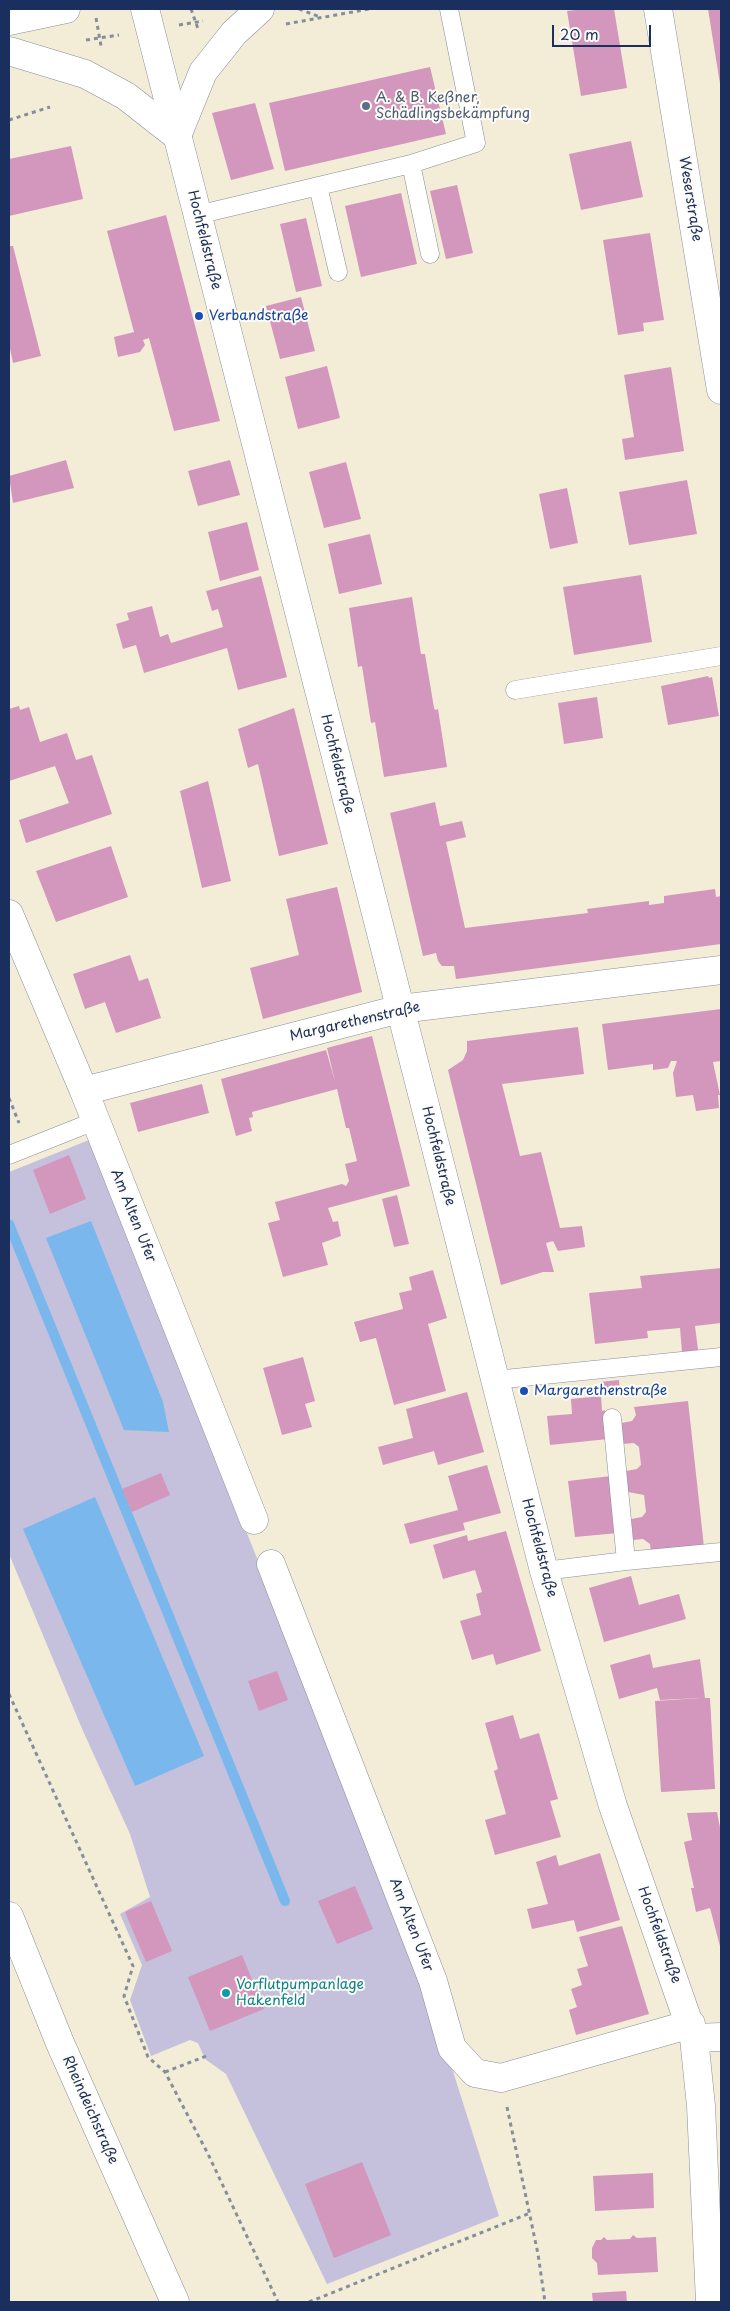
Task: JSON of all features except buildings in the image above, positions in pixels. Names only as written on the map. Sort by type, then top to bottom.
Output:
[{"type":"street","points":[[9,21],[66,9]]},
{"type":"street","name":"Hochfeldstraße","points":[[145,9],[544,1572],[613,1806],[692,2031],[701,2106],[710,2302]]},
{"type":"street","points":[[9,51],[85,74],[126,96],[177,136],[203,72],[234,33],[260,9]]},
{"type":"street","name":"Weserstraße","points":[[658,9],[721,390]]},
{"type":"street","name":"Am Alten Ufer","points":[[9,914],[84,1091],[254,1520]]},
{"type":"street","name":"Margarethenstraße","points":[[84,1091],[400,1009],[721,970]]},
{"type":"street","name":"Am Alten Ufer","points":[[272,1564],[433,1982],[452,2048],[475,2073],[501,2078],[692,2031],[721,2037]]},
{"type":"street","name":"Rheindeichstraße","points":[[9,1916],[60,2043],[175,2302]]},
{"type":"lane","points":[[197,215],[412,164],[476,143],[448,9]]},
{"type":"lane","points":[[412,164],[430,254]]},
{"type":"lane","points":[[318,186],[338,272]]},
{"type":"lane","points":[[515,690],[721,656]]},
{"type":"lane","points":[[9,1155],[95,1121]]},
{"type":"lane","points":[[495,1380],[721,1357]]},
{"type":"lane","points":[[612,1418],[626,1561]]},
{"type":"lane","points":[[544,1572],[626,1561],[721,1552]]},
{"type":"path","points":[[94,9],[101,48]]},
{"type":"path","points":[[190,9],[198,31]]},
{"type":"path","points":[[299,9],[320,17],[369,9]]},
{"type":"path","points":[[9,120],[50,107]]},
{"type":"path","points":[[9,1694],[133,1966],[124,1996],[148,2057],[165,2072],[208,2154],[278,2302]]},
{"type":"path","points":[[165,2072],[209,2055]]},
{"type":"path","points":[[501,2078],[530,2213],[545,2302]]},
{"type":"path","points":[[309,2302],[530,2213]]},
{"type":"shaded area","points":[[89,1140],[414,1949],[499,2216],[327,2284],[226,2074],[205,2059],[198,2043],[190,2040],[151,2056],[130,2000],[142,1965],[120,1914],[150,1897],[130,1834],[83,1731],[9,1554],[9,1172]]},
{"type":"water","points":[[91,1221],[163,1402],[169,1432],[124,1430],[46,1238]]},
{"type":"water","points":[[95,1497],[204,1756],[135,1786],[23,1529]]},
{"type":"waterway","points":[[9,1224],[285,1901]]},
{"type":"place","name":"A. & B. Keßner, Schädlingsbekämpfung","points":[[366,106]]},
{"type":"place","name":"Verbandstraße","points":[[199,316]]},
{"type":"place","name":"Margarethenstraße","points":[[524,1391]]},
{"type":"place","name":"Vorflutpumpanlage Hakenfeld","points":[[226,1993]]}]
